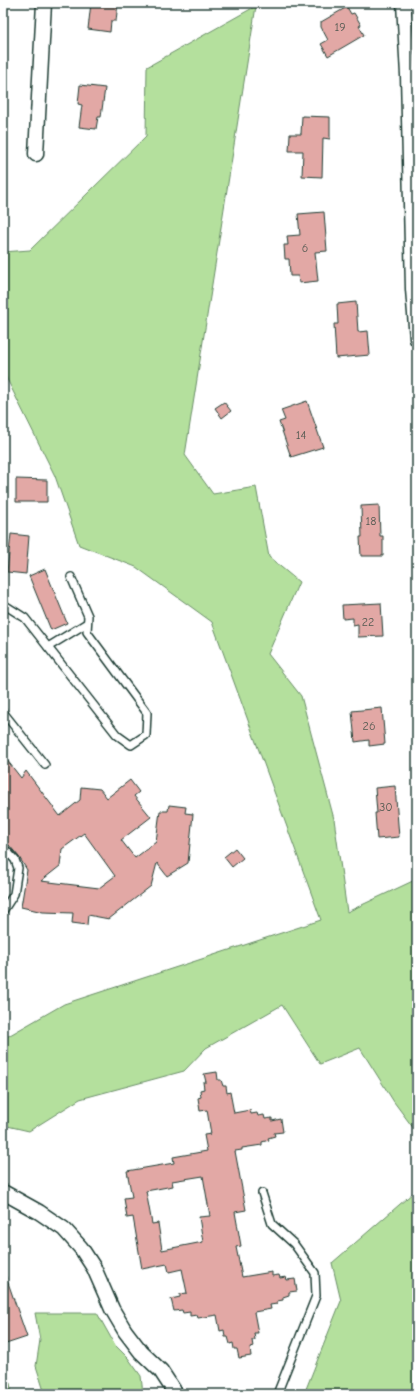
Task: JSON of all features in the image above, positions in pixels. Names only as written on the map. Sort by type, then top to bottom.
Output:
[{"type":"street","points":[[36,154],[44,3]]},
{"type":"street","points":[[404,3],[408,75],[413,289],[417,340]]},
{"type":"street","points":[[408,75],[417,87]]},
{"type":"street","points":[[3,1192],[40,1212],[64,1229],[81,1248],[94,1268],[112,1309],[125,1332],[141,1352],[161,1371],[176,1394]]},
{"type":"lane","points":[[3,604],[25,618],[117,735],[132,745],[146,735],[147,713],[87,632],[88,616],[71,576]]},
{"type":"lane","points":[[48,647],[88,623]]},
{"type":"lane","points":[[3,712],[45,765]]},
{"type":"lane","points":[[3,847],[15,860],[18,868],[14,894],[3,911]]},
{"type":"lane","points":[[262,1193],[272,1224],[294,1244],[316,1273],[316,1296],[276,1394]]},
{"type":"green space","points":[[256,6],[185,455],[213,494],[256,487],[269,557],[299,582],[268,654],[301,696],[334,819],[347,912],[417,879],[417,1133],[394,1102],[360,1048],[320,1064],[282,1005],[206,1048],[184,1071],[80,1099],[29,1131],[3,1125],[3,1039],[64,1004],[321,920],[212,622],[136,567],[79,545],[55,476],[3,371],[3,252],[30,250],[146,136],[147,67]]},
{"type":"green space","points":[[414,1192],[417,1192],[417,1394],[304,1394],[341,1301],[332,1263]]},
{"type":"green space","points":[[35,1313],[97,1313],[115,1345],[128,1358],[141,1376],[143,1394],[45,1394],[36,1366],[40,1340]]},
{"type":"green space","points":[[3,1358],[5,1358],[12,1394],[3,1394]]},
{"type":"building","points":[[91,3],[118,3],[116,21],[111,21],[110,32],[88,29]]},
{"type":"building","points":[[347,7],[351,14],[354,13],[361,25],[359,26],[364,35],[328,56],[321,44],[328,40],[321,27],[321,22]]},
{"type":"building","points":[[80,85],[105,88],[101,117],[98,117],[96,129],[79,127],[82,105],[78,104]]},
{"type":"building","points":[[302,116],[330,117],[330,139],[323,138],[322,177],[302,176],[303,151],[289,151],[290,134],[301,134]]},
{"type":"building","points":[[324,212],[327,251],[315,252],[318,281],[299,283],[298,276],[290,276],[289,259],[285,259],[284,245],[288,245],[287,236],[300,235],[298,214]]},
{"type":"building","points":[[356,302],[358,332],[368,331],[370,355],[336,358],[334,324],[338,324],[337,304]]},
{"type":"building","points":[[307,401],[323,447],[291,457],[279,422],[285,420],[281,410]]},
{"type":"building","points":[[224,402],[231,411],[222,418],[215,408]]},
{"type":"building","points":[[16,479],[47,480],[47,502],[16,502]]},
{"type":"building","points":[[379,505],[380,536],[383,536],[383,556],[361,556],[361,506]]},
{"type":"building","points":[[11,534],[29,536],[26,574],[7,572]]},
{"type":"building","points":[[45,569],[67,623],[51,630],[29,576]]},
{"type":"building","points":[[381,603],[383,636],[358,637],[358,624],[353,625],[353,618],[343,619],[342,605]]},
{"type":"building","points":[[382,708],[385,744],[369,746],[369,740],[355,742],[352,711]]},
{"type":"building","points":[[3,755],[21,778],[26,771],[60,816],[80,800],[81,787],[100,789],[107,798],[130,780],[139,792],[134,796],[151,817],[121,840],[135,858],[156,842],[160,811],[168,811],[169,805],[186,807],[185,813],[193,814],[188,863],[167,876],[157,863],[151,886],[109,919],[88,915],[87,925],[72,923],[73,913],[43,912],[21,907],[27,870],[19,857],[3,838]],"holes":[[[84,833],[115,876],[99,888],[41,881],[60,866],[62,849]]]},
{"type":"building","points":[[395,786],[399,837],[377,839],[375,788]]},
{"type":"building","points":[[235,848],[243,858],[232,867],[224,857]]},
{"type":"building","points":[[217,1072],[218,1080],[221,1080],[223,1086],[226,1086],[227,1093],[230,1092],[234,1113],[250,1110],[251,1114],[257,1113],[258,1116],[264,1115],[265,1119],[272,1118],[272,1121],[281,1119],[283,1132],[274,1133],[275,1136],[262,1142],[262,1145],[242,1148],[242,1150],[235,1151],[246,1210],[235,1212],[241,1246],[236,1247],[242,1277],[272,1272],[272,1276],[279,1275],[280,1278],[286,1277],[287,1280],[295,1279],[297,1291],[289,1292],[289,1295],[283,1297],[283,1300],[277,1301],[277,1304],[270,1305],[271,1309],[254,1312],[258,1333],[254,1333],[255,1340],[252,1340],[253,1347],[250,1348],[251,1356],[239,1358],[237,1349],[234,1349],[233,1343],[230,1344],[228,1337],[225,1337],[224,1330],[220,1331],[217,1315],[198,1318],[197,1315],[190,1316],[190,1312],[183,1313],[182,1310],[174,1311],[171,1299],[180,1297],[180,1294],[187,1293],[182,1269],[169,1272],[167,1264],[142,1269],[133,1217],[127,1218],[124,1198],[132,1197],[127,1171],[174,1163],[173,1157],[207,1151],[204,1135],[211,1134],[207,1110],[200,1111],[198,1098],[201,1097],[200,1090],[204,1089],[203,1082],[206,1082],[204,1074]],"holes":[[[203,1176],[210,1216],[199,1217],[203,1242],[162,1250],[158,1223],[152,1224],[146,1191],[173,1186],[172,1181]]]},
{"type":"building","points":[[3,1274],[5,1274],[27,1337],[3,1345]]}]
